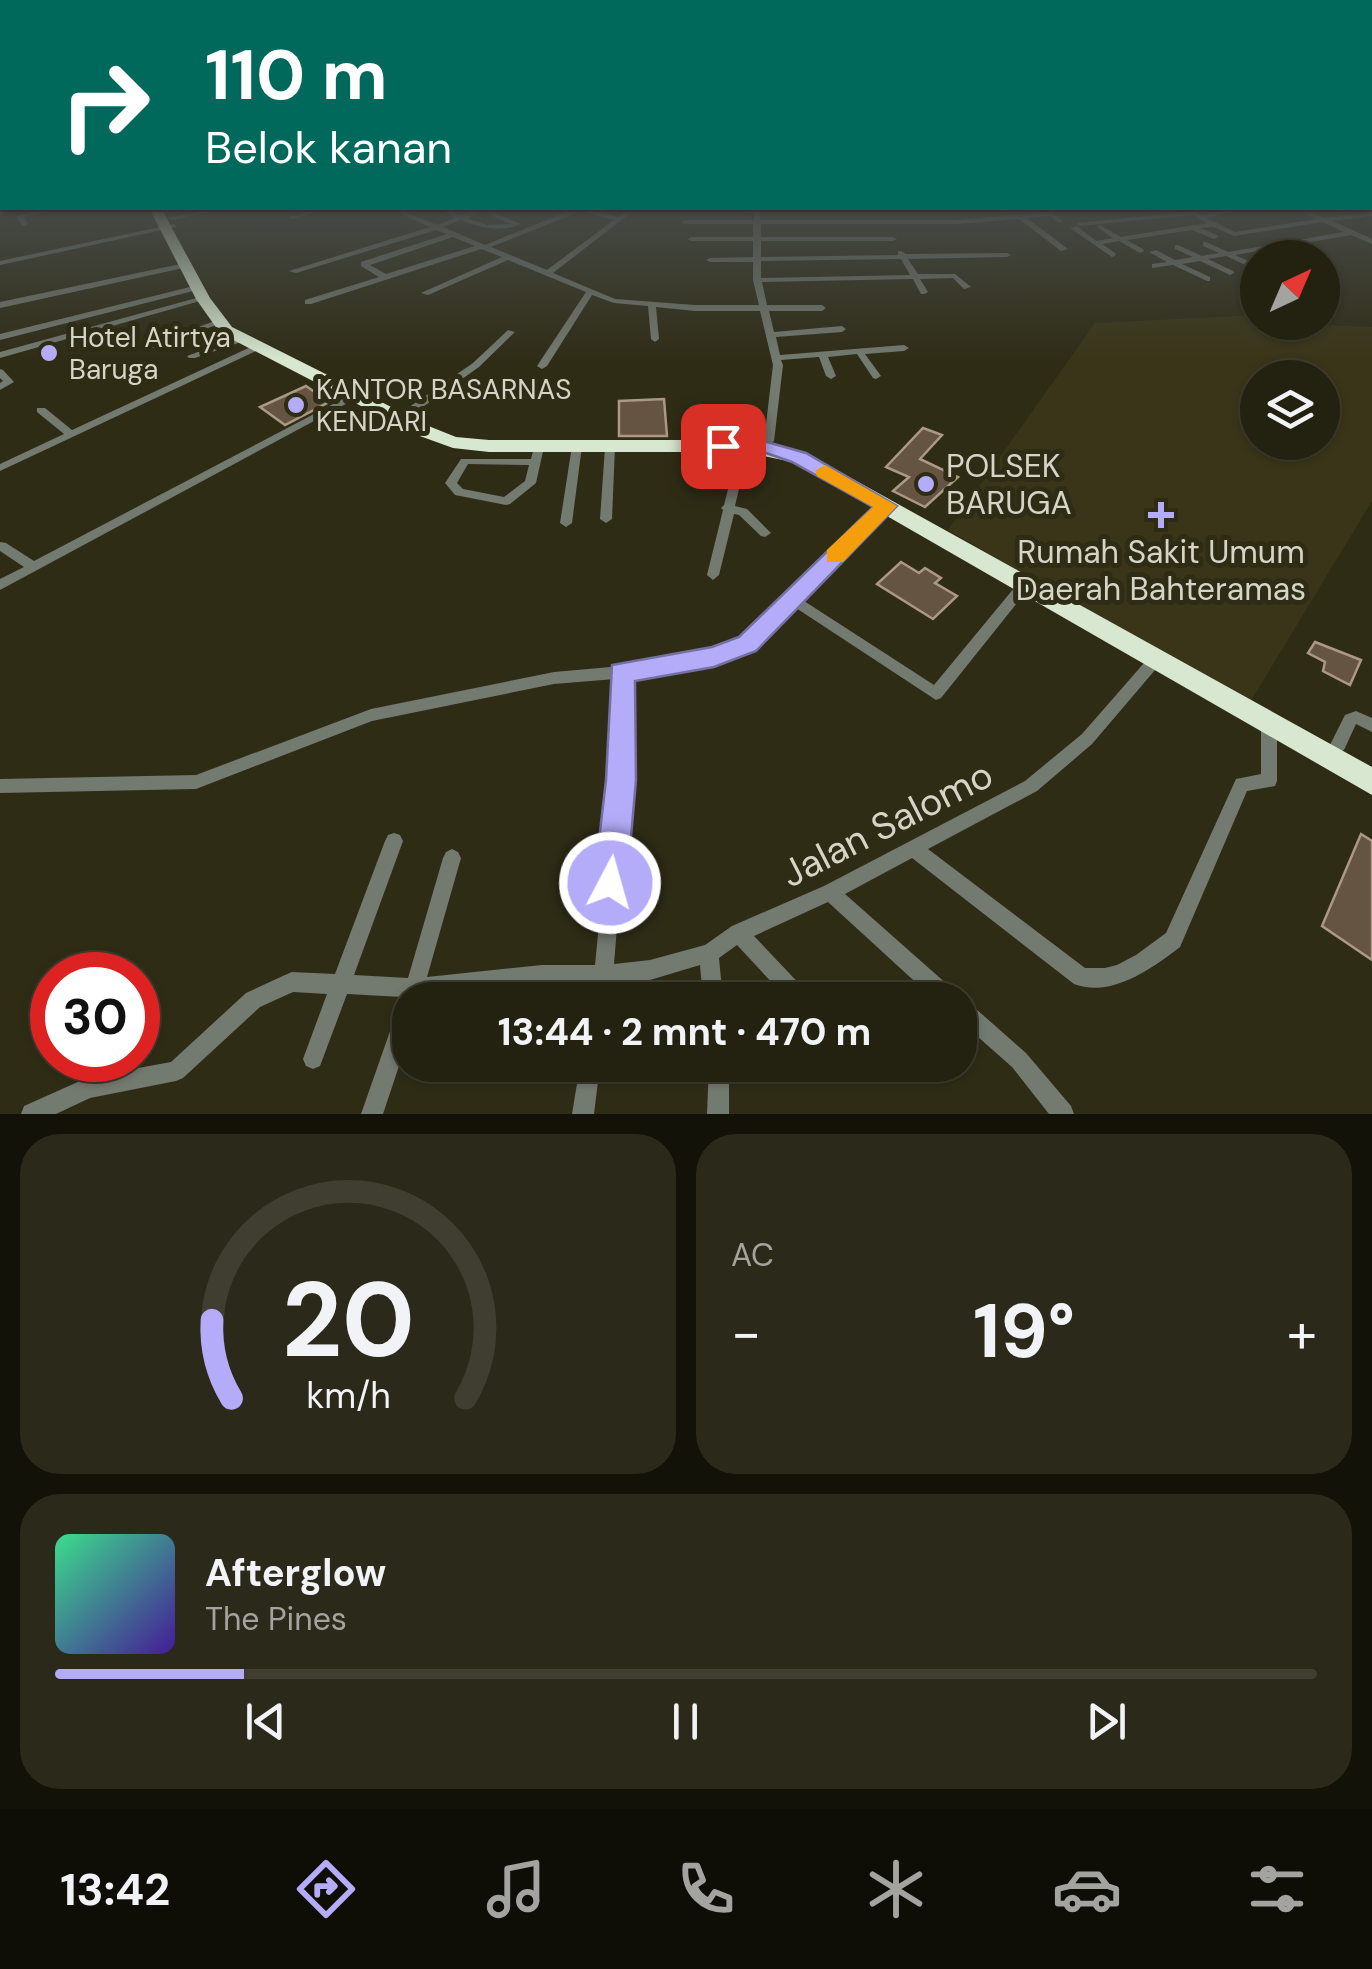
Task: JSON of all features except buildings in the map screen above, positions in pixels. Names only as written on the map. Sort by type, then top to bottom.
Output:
[{"type":"highway","points":[[182,257],[218,323],[249,343],[448,431],[490,439],[744,446],[799,457],[961,542],[1024,585],[1156,659],[1372,764]]},
{"type":"highway","points":[[190,257],[228,320],[243,332],[352,397],[453,442],[536,455],[577,446],[610,447],[696,430],[797,447],[1216,686],[1269,724],[1372,782]]},
{"type":"street","points":[[293,272],[339,257]]},
{"type":"street","points":[[383,276],[364,264],[385,257]]},
{"type":"street","points":[[308,302],[447,257]]},
{"type":"street","points":[[424,293],[506,257]]},
{"type":"street","points":[[510,257],[590,292],[652,305],[822,308]]},
{"type":"street","points":[[547,274],[569,257]]},
{"type":"street","points":[[710,260],[903,257],[924,292]]},
{"type":"street","points":[[1163,257],[1207,278]]},
{"type":"street","points":[[1155,266],[1205,257]]},
{"type":"street","points":[[292,258],[308,267]]},
{"type":"street","points":[[1200,258],[1230,273]]},
{"type":"street","points":[[755,259],[762,308],[777,358],[769,441]]},
{"type":"street","points":[[0,305],[185,265]]},
{"type":"street","points":[[757,280],[956,276],[967,287]]},
{"type":"street","points":[[542,366],[590,292]]},
{"type":"street","points":[[0,337],[200,293]]},
{"type":"street","points":[[0,355],[200,293]]},
{"type":"street","points":[[652,305],[654,339]]},
{"type":"street","points":[[146,347],[218,323]]},
{"type":"street","points":[[771,335],[842,329]]},
{"type":"street","points":[[406,414],[476,365],[511,332]]},
{"type":"street","points":[[192,356],[249,343]]},
{"type":"street","points":[[0,468],[249,343]]},
{"type":"street","points":[[777,358],[904,348]]},
{"type":"street","points":[[859,351],[876,376]]},
{"type":"street","points":[[823,356],[831,376]]},
{"type":"street","points":[[0,372],[9,382],[0,387]]},
{"type":"street","points":[[0,584],[352,397]]},
{"type":"street","points":[[41,410],[72,435]]},
{"type":"street","points":[[566,524],[577,446]]},
{"type":"street","points":[[713,575],[744,446]]},
{"type":"street","points":[[606,519],[610,447]]},
{"type":"street","points":[[536,455],[529,486],[506,502],[459,492],[451,483],[465,460],[536,455]]},
{"type":"street","points":[[0,786],[196,782],[371,716],[554,678],[622,672],[714,656],[748,644],[887,506]]},
{"type":"street","points":[[727,508],[744,512],[765,533]]},
{"type":"street","points":[[2,546],[32,566]]},
{"type":"street","points":[[792,599],[936,694],[1024,585]]},
{"type":"street","name":"Jalan Salomo","points":[[501,982],[542,975],[604,976],[650,970],[708,953],[738,933],[830,892],[1017,795],[1087,739],[1156,659]]},
{"type":"street","points":[[603,982],[621,780],[622,672]]},
{"type":"street","points":[[1338,745],[1350,720],[1356,718],[1372,724]]},
{"type":"street","points":[[914,849],[1082,978],[1105,977],[1154,956],[1173,940],[1242,784],[1269,781],[1269,724]]},
{"type":"street","points":[[313,1059],[394,841]]},
{"type":"street","points":[[416,982],[452,858]]},
{"type":"street","points":[[830,892],[930,982]]},
{"type":"street","points":[[738,933],[783,982]]},
{"type":"street","points":[[708,953],[712,982]]},
{"type":"street","name":"Jalan Salomo","points":[[32,1114],[89,1088],[176,1071],[253,1000],[292,982],[340,982],[392,993]]},
{"type":"street","points":[[977,1023],[1019,1060],[1064,1114]]},
{"type":"street","points":[[372,1114],[392,1056]]},
{"type":"street","points":[[583,1114],[588,1082]]},
{"type":"street","points":[[718,1114],[719,1082]]},
{"type":"shaded area","name":"Rumah Sakit Umum Daerah Bahteramas","points":[[1240,316],[1240,340],[1340,340],[1340,326],[1372,327],[1372,501],[1249,704],[948,530],[1095,323]]},
{"type":"slow traffic","points":[[825,471],[887,506],[835,556]]},
{"type":"place","name":"Hotel Atirtya Baruga","points":[[49,353]]},
{"type":"place","name":"KANTOR BASARNAS KENDARI","points":[[296,405]]},
{"type":"place","name":"POLSEK BARUGA","points":[[926,484]]},
{"type":"place","name":"Rumah Sakit Umum Daerah Bahteramas","points":[[1161,515]]},
{"type":"route","points":[[610,883],[621,780],[622,672],[714,656],[748,644],[887,506],[799,457],[767,448],[723,446]]}]
